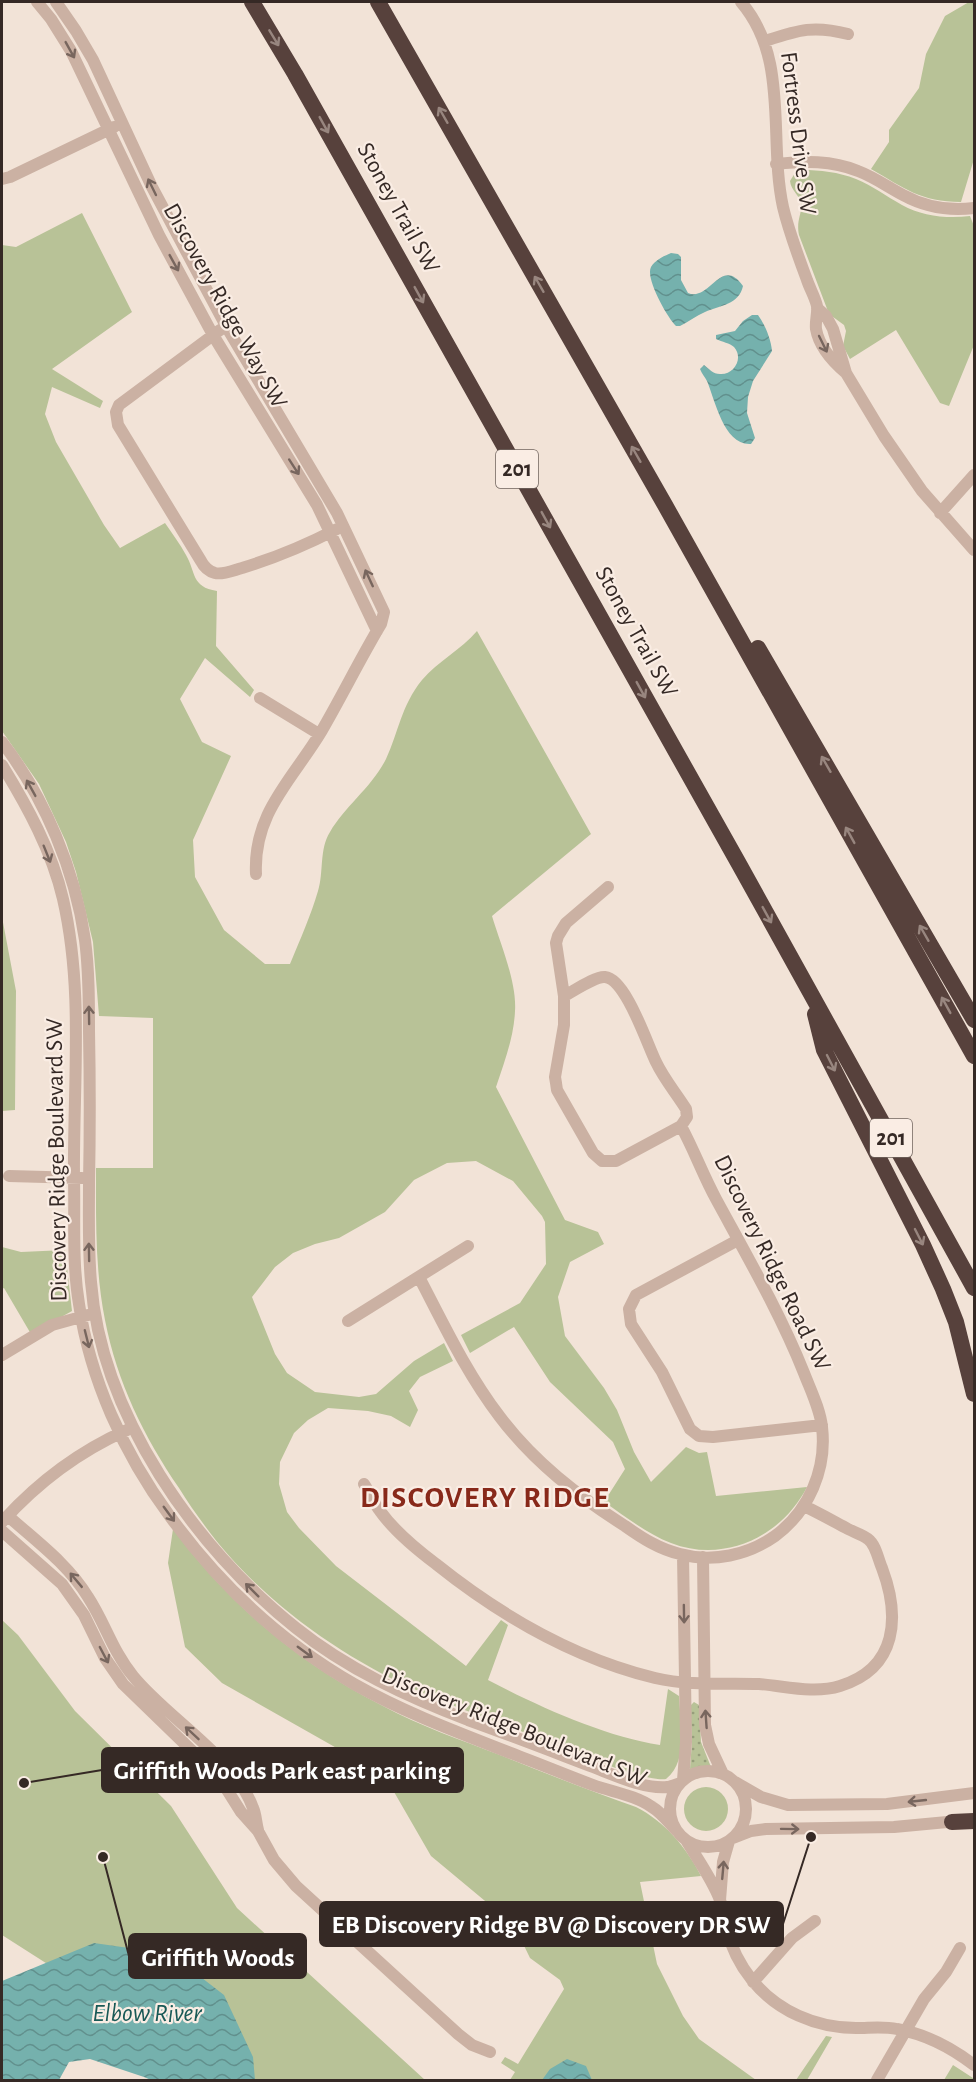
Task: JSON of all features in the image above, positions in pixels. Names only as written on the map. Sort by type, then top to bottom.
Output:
[{"type":"highway","name":"Stoney Trail SW","points":[[252,2],[319,115],[975,1288]]},
{"type":"highway","points":[[378,2],[665,505],[975,1056]]},
{"type":"highway","points":[[665,505],[719,580],[975,1020]]},
{"type":"highway","points":[[807,987],[824,1050],[943,1289],[956,1322],[975,1394]]},
{"type":"highway","points":[[952,1822],[975,1819]]},
{"type":"street","name":"Discovery Ridge Way SW","points":[[38,2],[71,51],[159,235],[213,335],[331,532],[377,631]]},
{"type":"street","name":"Discovery Ridge Way SW","points":[[56,2],[84,43],[173,228],[226,326],[344,525],[382,605],[384,616],[377,631],[319,734],[276,797],[266,817],[257,842],[256,874]]},
{"type":"street","name":"Fortress Drive SW","points":[[741,2],[752,15],[765,41],[772,63],[776,111],[776,164],[786,217],[817,308],[816,329],[821,342],[835,364],[846,373],[906,471],[940,513],[975,550]]},
{"type":"street","points":[[765,41],[802,29],[827,28],[848,34]]},
{"type":"street","points":[[2,179],[122,123]]},
{"type":"street","points":[[776,164],[814,161],[834,164],[860,171],[902,195],[924,204],[948,209],[975,208]]},
{"type":"street","points":[[159,235],[173,228]]},
{"type":"street","points":[[226,326],[119,405],[116,412],[118,425],[142,466],[201,561],[206,568],[215,573],[227,572],[272,559],[344,525]]},
{"type":"street","points":[[272,434],[285,426]]},
{"type":"street","points":[[940,513],[975,475]]},
{"type":"street","points":[[260,698],[319,734]]},
{"type":"street","name":"Discovery Ridge Boulevard SW","points":[[2,742],[23,774],[48,820],[72,884],[84,935],[87,959],[89,1049],[89,1252],[95,1314],[116,1385],[133,1427],[174,1496],[231,1569],[260,1597],[298,1630],[338,1657],[385,1684],[424,1702],[610,1773],[657,1786],[668,1787],[681,1782]]},
{"type":"street","name":"Discovery Ridge Boulevard SW","points":[[2,765],[36,826],[62,896],[70,937],[75,995],[74,1259],[81,1316],[99,1382],[120,1433],[154,1494],[195,1549],[243,1600],[309,1654],[354,1683],[405,1709],[582,1781],[646,1803],[661,1814],[677,1831]]},
{"type":"street","points":[[36,826],[48,820]]},
{"type":"street","points":[[564,996],[600,977],[609,978],[619,985],[656,1062],[686,1108],[687,1117],[681,1126],[616,1161],[606,1162],[596,1157],[557,1090],[555,1077],[564,1026],[564,996],[557,948],[558,936],[566,923],[608,887]]},
{"type":"street","points":[[70,937],[84,935]]},
{"type":"street","points":[[75,1049],[89,1049]]},
{"type":"street","name":"Discovery Ridge Road SW","points":[[681,1126],[705,1179],[793,1344],[815,1399],[822,1425],[823,1441],[816,1483],[804,1506],[787,1526],[754,1548],[726,1556],[694,1556]]},
{"type":"street","points":[[9,1176],[89,1178]]},
{"type":"street","points":[[738,1240],[636,1295],[628,1309],[631,1324],[662,1372],[690,1429],[699,1436],[713,1437],[822,1425]]},
{"type":"street","points":[[348,1321],[468,1246]]},
{"type":"street","points":[[419,1277],[482,1392],[534,1456],[583,1498],[651,1543],[694,1556]]},
{"type":"street","points":[[2,1355],[52,1325],[95,1314]]},
{"type":"street","points":[[133,1427],[68,1462],[5,1519],[55,1557],[81,1585],[98,1614],[116,1653],[138,1682],[212,1751],[237,1780],[254,1808],[258,1831]]},
{"type":"street","points":[[364,1484],[380,1511],[394,1528],[467,1589],[542,1636],[588,1657],[656,1678],[685,1683],[738,1683],[814,1689],[832,1688],[848,1684],[875,1664],[886,1647],[893,1624],[892,1601],[873,1545],[867,1539],[804,1506]]},
{"type":"street","points":[[2,1531],[62,1584],[84,1615],[105,1658],[123,1684],[219,1777],[242,1812],[258,1831],[274,1860],[296,1886],[458,2034],[472,2045],[490,2052]]},
{"type":"street","points":[[681,1782],[686,1742],[685,1683],[694,1556]]},
{"type":"street","points":[[694,1556],[705,1725],[709,1744],[723,1774]]},
{"type":"street","points":[[975,1793],[887,1804],[788,1805],[761,1797],[723,1774],[706,1771],[698,1772],[681,1782],[673,1794],[670,1807],[671,1820],[686,1840],[720,1901],[726,1928],[737,1958],[753,1982],[782,2007],[815,2022],[846,2027],[906,2030],[940,2044],[975,2065]]},
{"type":"street","points":[[720,1901],[723,1862],[731,1840],[739,1832],[746,1815],[744,1798],[735,1782]]},
{"type":"street","points":[[686,1840],[708,1847],[751,1831],[766,1829],[894,1827],[952,1822]]},
{"type":"street","points":[[753,1982],[792,1938],[815,1921]]},
{"type":"street","points":[[877,2080],[924,1999],[946,1972],[960,1948]]},
{"type":"green space","points":[[969,2],[974,2],[974,159],[961,202],[935,200],[913,193],[871,169],[889,142],[889,130],[919,88],[926,54],[945,16]]},
{"type":"green space","points":[[801,170],[829,172],[856,179],[910,209],[926,214],[944,217],[970,216],[974,226],[974,345],[949,406],[940,403],[896,330],[850,359],[843,346],[846,331],[844,325],[829,314],[799,235],[801,204],[790,181],[795,173]]},
{"type":"green space","points":[[82,213],[132,312],[52,369],[103,401],[100,408],[52,387],[45,414],[56,442],[104,525],[120,548],[165,523],[186,555],[198,582],[217,591],[216,646],[254,690],[250,697],[205,658],[180,699],[202,742],[231,756],[193,840],[195,877],[224,930],[265,964],[290,964],[318,891],[324,846],[330,832],[380,769],[409,699],[422,680],[477,631],[591,834],[492,916],[511,975],[515,1000],[511,1040],[496,1087],[565,1220],[598,1232],[604,1244],[570,1262],[558,1297],[565,1336],[604,1388],[617,1410],[634,1452],[651,1482],[686,1447],[699,1453],[707,1452],[716,1496],[807,1487],[783,1519],[767,1532],[750,1541],[712,1550],[691,1549],[653,1535],[604,1502],[625,1469],[613,1442],[550,1382],[514,1327],[470,1353],[461,1335],[520,1303],[546,1264],[545,1222],[542,1216],[513,1181],[476,1161],[447,1163],[414,1180],[385,1212],[339,1238],[293,1253],[275,1267],[252,1297],[275,1354],[287,1373],[315,1392],[359,1397],[376,1394],[414,1361],[444,1343],[453,1361],[420,1377],[409,1391],[418,1410],[410,1427],[391,1416],[368,1411],[328,1408],[308,1420],[294,1433],[280,1462],[279,1484],[287,1512],[299,1528],[336,1566],[466,1666],[501,1620],[508,1625],[488,1680],[528,1700],[595,1728],[660,1745],[668,1689],[679,1696],[682,1741],[678,1762],[666,1779],[615,1768],[426,1694],[356,1659],[299,1621],[248,1576],[205,1526],[154,1449],[124,1387],[110,1343],[99,1282],[96,1168],[153,1168],[153,1018],[99,1016],[93,942],[76,872],[66,842],[39,784],[2,731],[2,245],[16,247]]},
{"type":"green space","points":[[2,917],[16,991],[15,1110],[2,1111]]},
{"type":"green space","points":[[2,1247],[21,1252],[65,1250],[72,1311],[31,1334],[4,1288],[2,1289]]},
{"type":"green space","points":[[173,1529],[242,1607],[294,1651],[352,1689],[426,1726],[636,1807],[674,1836],[689,1855],[701,1876],[640,1882],[657,1964],[683,2016],[699,2039],[756,2080],[510,2080],[515,2072],[501,2063],[505,2057],[518,2064],[564,1989],[560,1980],[530,1958],[514,1925],[431,1856],[386,1778],[222,1683],[185,1647],[168,1563]]},
{"type":"green space","points":[[2,1620],[18,1635],[75,1711],[171,1806],[237,1908],[425,2080],[229,2080],[2,1935]]},
{"type":"green space","points":[[694,1702],[699,1705],[701,1742],[711,1767],[690,1769],[692,1741],[690,1706]]},
{"type":"green space","points":[[706,1787],[722,1793],[728,1809],[722,1825],[706,1831],[690,1825],[684,1809],[690,1793]]},
{"type":"green space","points":[[826,2036],[832,2037],[807,2080],[796,2080]]},
{"type":"green space","points":[[953,2065],[973,2078],[974,2080],[944,2080]]},
{"type":"water","points":[[671,253],[681,257],[681,280],[688,293],[696,294],[703,291],[728,275],[743,286],[741,292],[728,304],[676,326],[667,315],[658,297],[650,272],[655,262]]},
{"type":"water","points":[[752,315],[758,315],[763,323],[772,351],[753,381],[748,397],[747,413],[755,438],[751,444],[742,443],[727,430],[700,369],[704,365],[713,372],[725,374],[733,369],[738,361],[737,351],[734,347],[716,339],[716,335],[735,331]]},
{"type":"water","name":"Elbow River","points":[[94,1943],[171,1954],[224,1995],[253,2057],[255,2080],[151,2080],[90,2059],[69,2062],[59,2080],[2,2080],[2,1981]]},
{"type":"water","points":[[567,2059],[586,2066],[592,2080],[542,2080],[550,2069]]},
{"type":"place","name":"Griffith Woods Park east parking","points":[[24,1783]]},
{"type":"place","name":"EB Discovery Ridge BV @ Discovery DR SW","points":[[811,1837]]},
{"type":"place","name":"Griffith Woods","points":[[103,1857]]},
{"type":"district","name":"DISCOVERY RIDGE","points":[[485,1498]]}]
